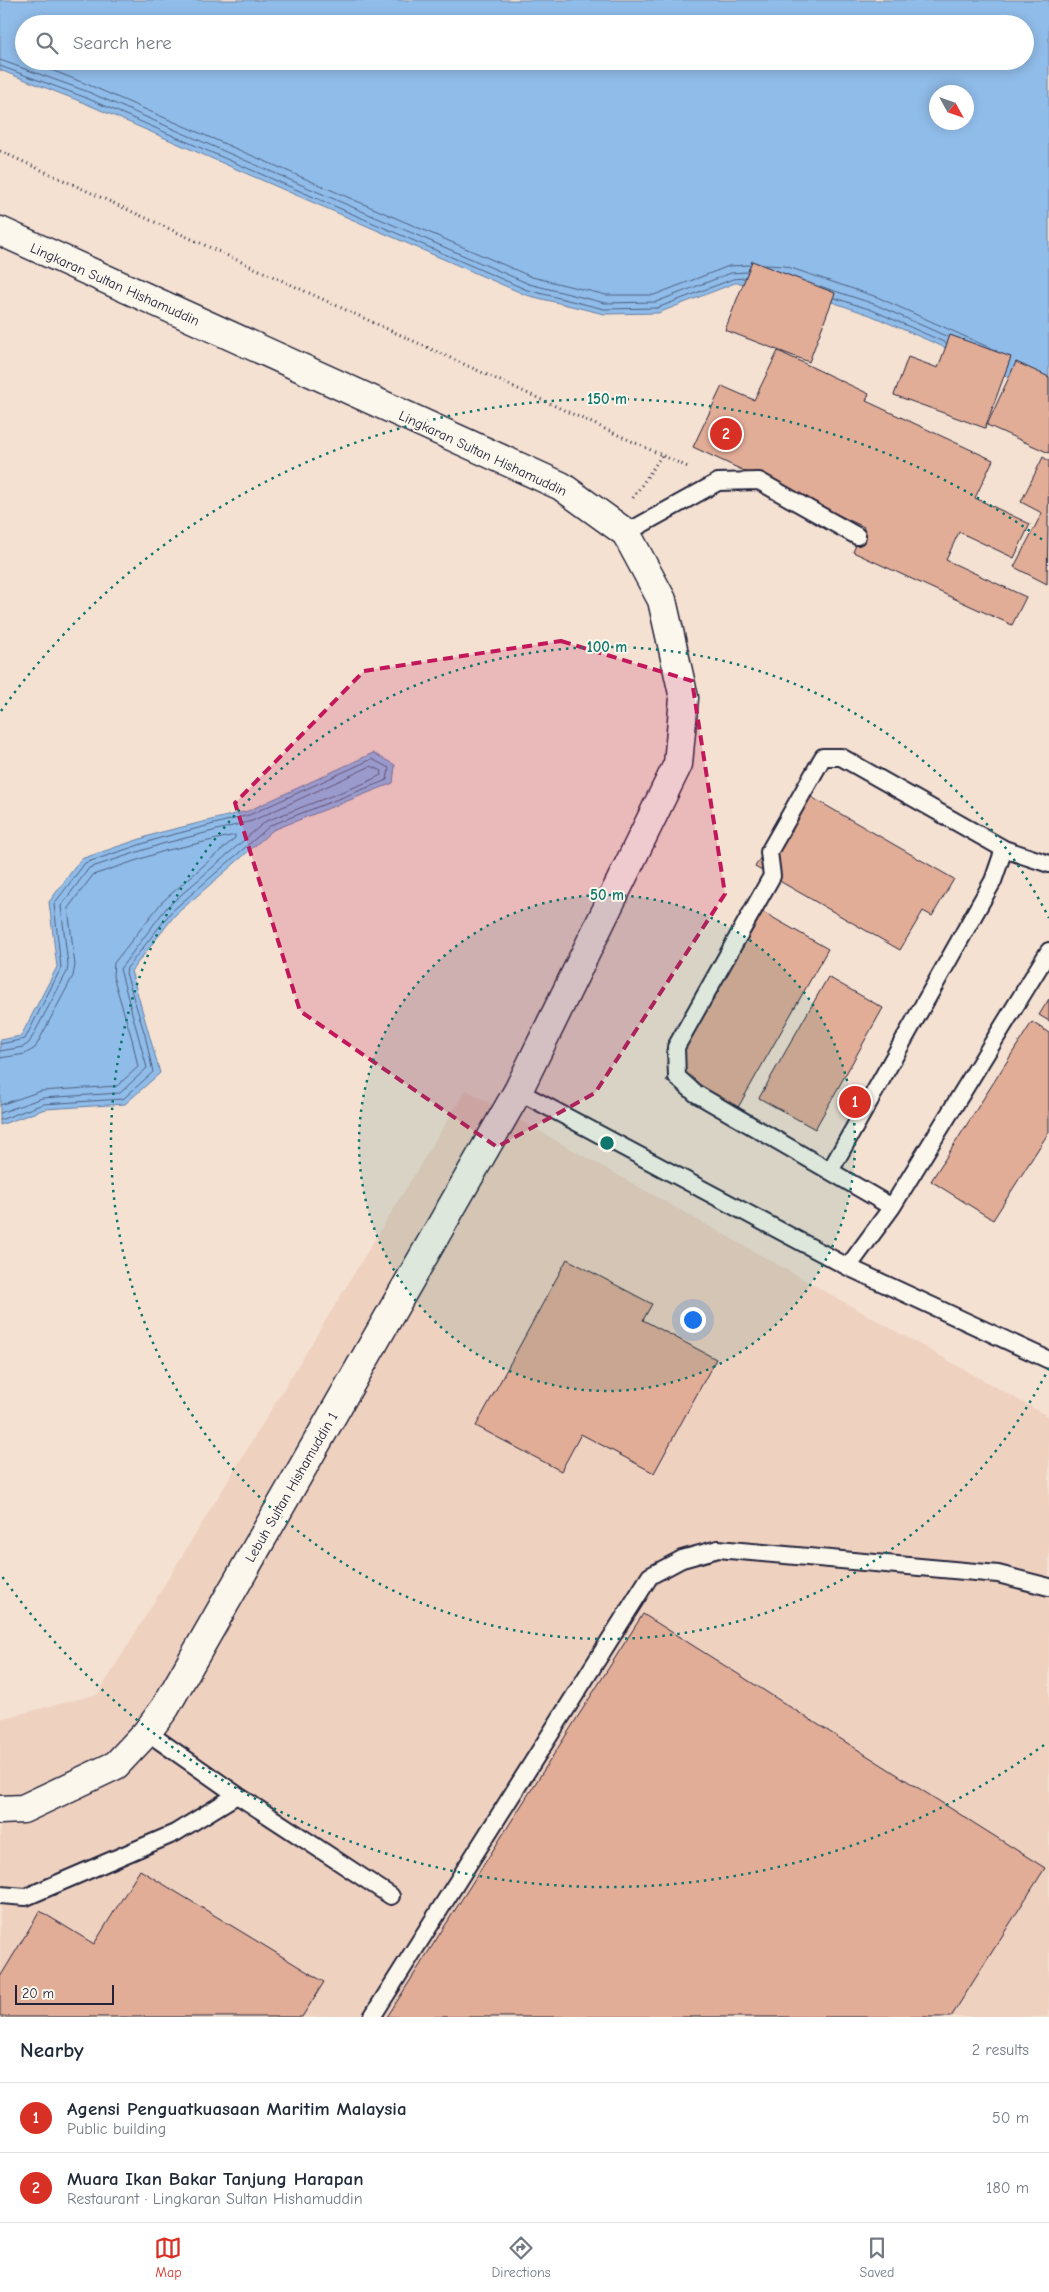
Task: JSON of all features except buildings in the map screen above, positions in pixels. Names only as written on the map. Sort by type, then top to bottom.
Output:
[{"type":"street","name":"Lingkaran Sultan Hishamuddin","points":[[0,231],[561,486],[621,529],[662,600],[684,698],[678,764],[518,1091]]},
{"type":"street","name":"Lebuh Sultan Hishamuddin 1","points":[[0,1810],[23,1810],[116,1765],[147,1732],[170,1699],[518,1091]]},
{"type":"lane","points":[[621,529],[718,482],[759,481],[857,536]]},
{"type":"lane","points":[[892,1207],[695,1093],[677,1077],[676,1047],[772,876],[769,852],[823,757],[841,757],[1004,849],[1049,864]]},
{"type":"lane","points":[[830,1171],[993,881],[1004,849]]},
{"type":"lane","points":[[848,1266],[892,1207],[1049,951]]},
{"type":"lane","points":[[518,1091],[848,1266],[1049,1360]]},
{"type":"lane","points":[[372,2017],[650,1576],[682,1559],[718,1549],[998,1574],[1049,1586]]},
{"type":"lane","points":[[147,1732],[237,1795],[391,1896]]},
{"type":"lane","points":[[0,1895],[26,1897],[175,1833],[237,1795]]},
{"type":"path","points":[[0,151],[718,482]]},
{"type":"path","points":[[621,529],[662,456]]},
{"type":"highlighted area","points":[[561,641],[692,681],[725,894],[595,1093],[497,1147],[300,1011],[235,803],[364,671]]},
{"type":"shaded area","points":[[466,1090],[1049,1417],[1049,2017],[0,2017],[0,1719],[98,1694]]},
{"type":"water","points":[[0,0],[1049,0],[1049,398],[985,365],[870,315],[779,284],[735,283],[658,313],[604,314],[526,295],[82,102],[0,70]]},
{"type":"water","points":[[373,753],[395,765],[393,783],[273,830],[175,915],[131,971],[160,1073],[125,1104],[45,1109],[0,1125],[0,1040],[21,1036],[57,967],[49,902],[81,859],[158,833],[248,811]]},
{"type":"place","name":"Muara Ikan Bakar Tanjung Harapan","points":[[726,434]]},
{"type":"place","name":"Agensi Penguatkuasaan Maritim Malaysia","points":[[855,1102]]}]
